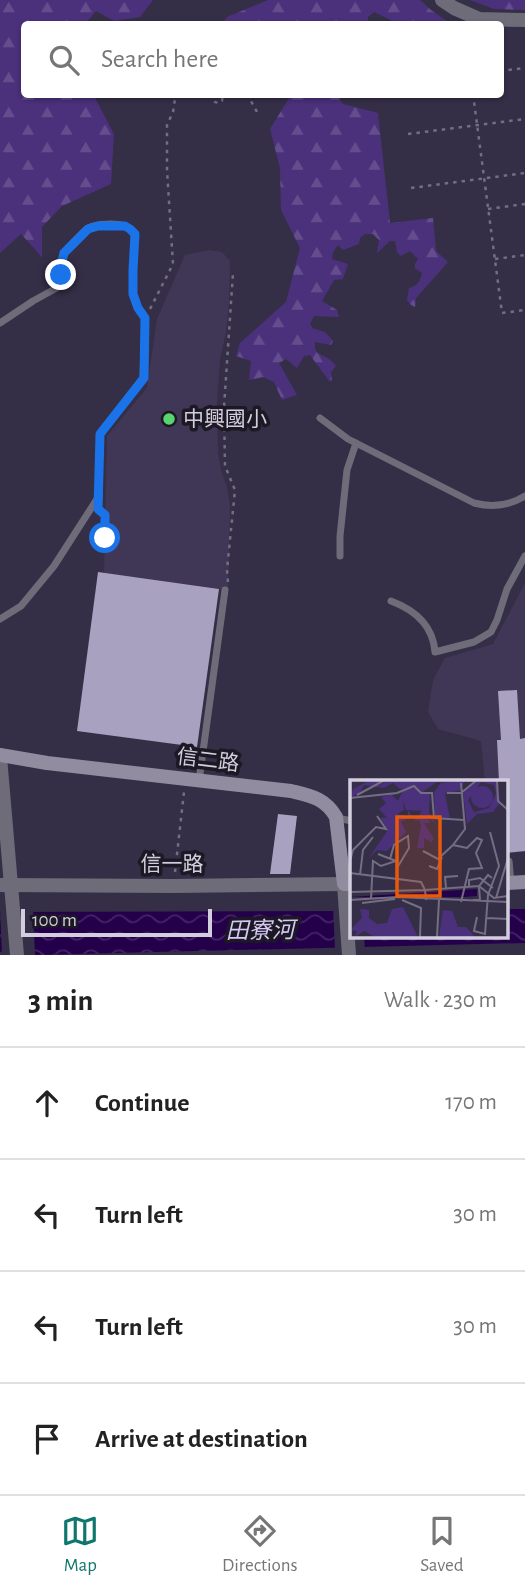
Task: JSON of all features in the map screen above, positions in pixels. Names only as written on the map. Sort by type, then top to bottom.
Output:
[{"type":"main road","name":"信二路","points":[[0,756],[301,793],[323,801],[336,817]]},
{"type":"main road","points":[[336,817],[348,884]]},
{"type":"street","points":[[442,0],[479,19],[525,20]]},
{"type":"street","points":[[0,756],[6,885],[17,955]]},
{"type":"street","points":[[348,884],[349,955]]},
{"type":"street","name":"信一路","points":[[6,885],[348,884]]},
{"type":"lane","points":[[0,323],[62,285],[60,270],[64,253],[88,229],[125,226],[135,234],[133,294],[145,318],[144,378],[100,434],[98,509],[105,515],[105,538]]},
{"type":"lane","points":[[320,418],[356,443],[474,503],[504,505],[525,496]]},
{"type":"lane","points":[[340,556],[347,470],[356,443]]},
{"type":"lane","points":[[0,619],[21,606],[54,566],[99,496]]},
{"type":"lane","points":[[391,601],[414,612],[425,624],[434,640],[435,652],[474,642],[491,632],[507,589],[525,556]]},
{"type":"lane","points":[[193,780],[227,587]]},
{"type":"lane","points":[[336,817],[350,820]]},
{"type":"lane","points":[[508,861],[514,883]]},
{"type":"path","points":[[504,71],[525,68]]},
{"type":"path","points":[[145,318],[173,264],[167,125],[173,112],[174,98]]},
{"type":"path","points":[[249,98],[257,112]]},
{"type":"path","points":[[474,98],[502,313],[525,310]]},
{"type":"path","points":[[408,134],[525,119]]},
{"type":"path","points":[[411,188],[525,173]]},
{"type":"path","points":[[488,209],[525,204]]},
{"type":"path","points":[[495,259],[525,255]]},
{"type":"path","points":[[227,587],[234,490],[225,466],[224,407],[233,273]]},
{"type":"path","points":[[173,886],[193,780]]},
{"type":"shaded area","name":"中興國小","points":[[209,250],[222,252],[230,261],[229,302],[220,359],[217,402],[218,453],[230,506],[228,590],[104,573],[107,436],[147,388],[157,319],[185,255]]},
{"type":"shaded area","points":[[525,583],[525,852],[508,853],[508,780],[485,780],[481,741],[438,729],[428,712],[433,680],[445,658],[493,644]]},
{"type":"green space","points":[[0,0],[153,0],[140,17],[114,21],[96,11],[88,21],[21,21],[21,98],[95,98],[114,134],[111,184],[62,206],[42,227],[42,257],[21,234],[0,253]]},
{"type":"green space","points":[[268,0],[420,0],[447,21],[393,21],[374,12],[368,17],[368,21],[224,21],[227,17]]},
{"type":"green space","points":[[470,0],[525,0],[525,10],[494,9]]},
{"type":"green space","points":[[289,98],[339,98],[343,104],[378,113],[390,223],[433,218],[436,251],[448,262],[416,298],[415,307],[407,300],[409,288],[418,283],[422,273],[415,268],[418,259],[410,251],[401,256],[397,252],[395,241],[390,241],[377,253],[379,240],[373,234],[365,234],[360,238],[359,244],[343,250],[338,245],[332,259],[348,264],[343,279],[334,280],[322,301],[337,310],[339,316],[314,316],[310,324],[312,328],[325,332],[333,341],[331,345],[315,342],[317,352],[336,366],[331,372],[332,380],[330,382],[310,355],[304,356],[297,368],[286,359],[279,363],[297,395],[282,400],[274,382],[263,377],[249,380],[251,361],[236,356],[240,343],[286,302],[300,248],[281,210],[280,168],[270,129]]},
{"type":"water","name":"田寮河","points":[[508,909],[525,909],[525,943],[37,955],[0,952],[0,912],[350,911],[350,937],[508,937]]},
{"type":"pier","points":[[333,907],[350,907],[350,937],[364,937],[365,950],[335,950]]},
{"type":"pier","points":[[0,909],[33,909],[35,955],[2,955]]},
{"type":"building","points":[[98,572],[219,589],[197,747],[77,731]]},
{"type":"building","points":[[517,690],[520,739],[525,738],[525,851],[508,853],[508,780],[499,780],[497,740],[501,740],[498,691]]},
{"type":"building","points":[[278,814],[297,816],[290,874],[270,874]]},
{"type":"place","name":"中興國小","points":[[169,419]]},
{"type":"route","points":[[61,275],[64,253],[88,229],[98,226],[125,226],[135,234],[133,294],[145,318],[144,378],[100,434],[98,509],[105,515],[105,538]]}]
